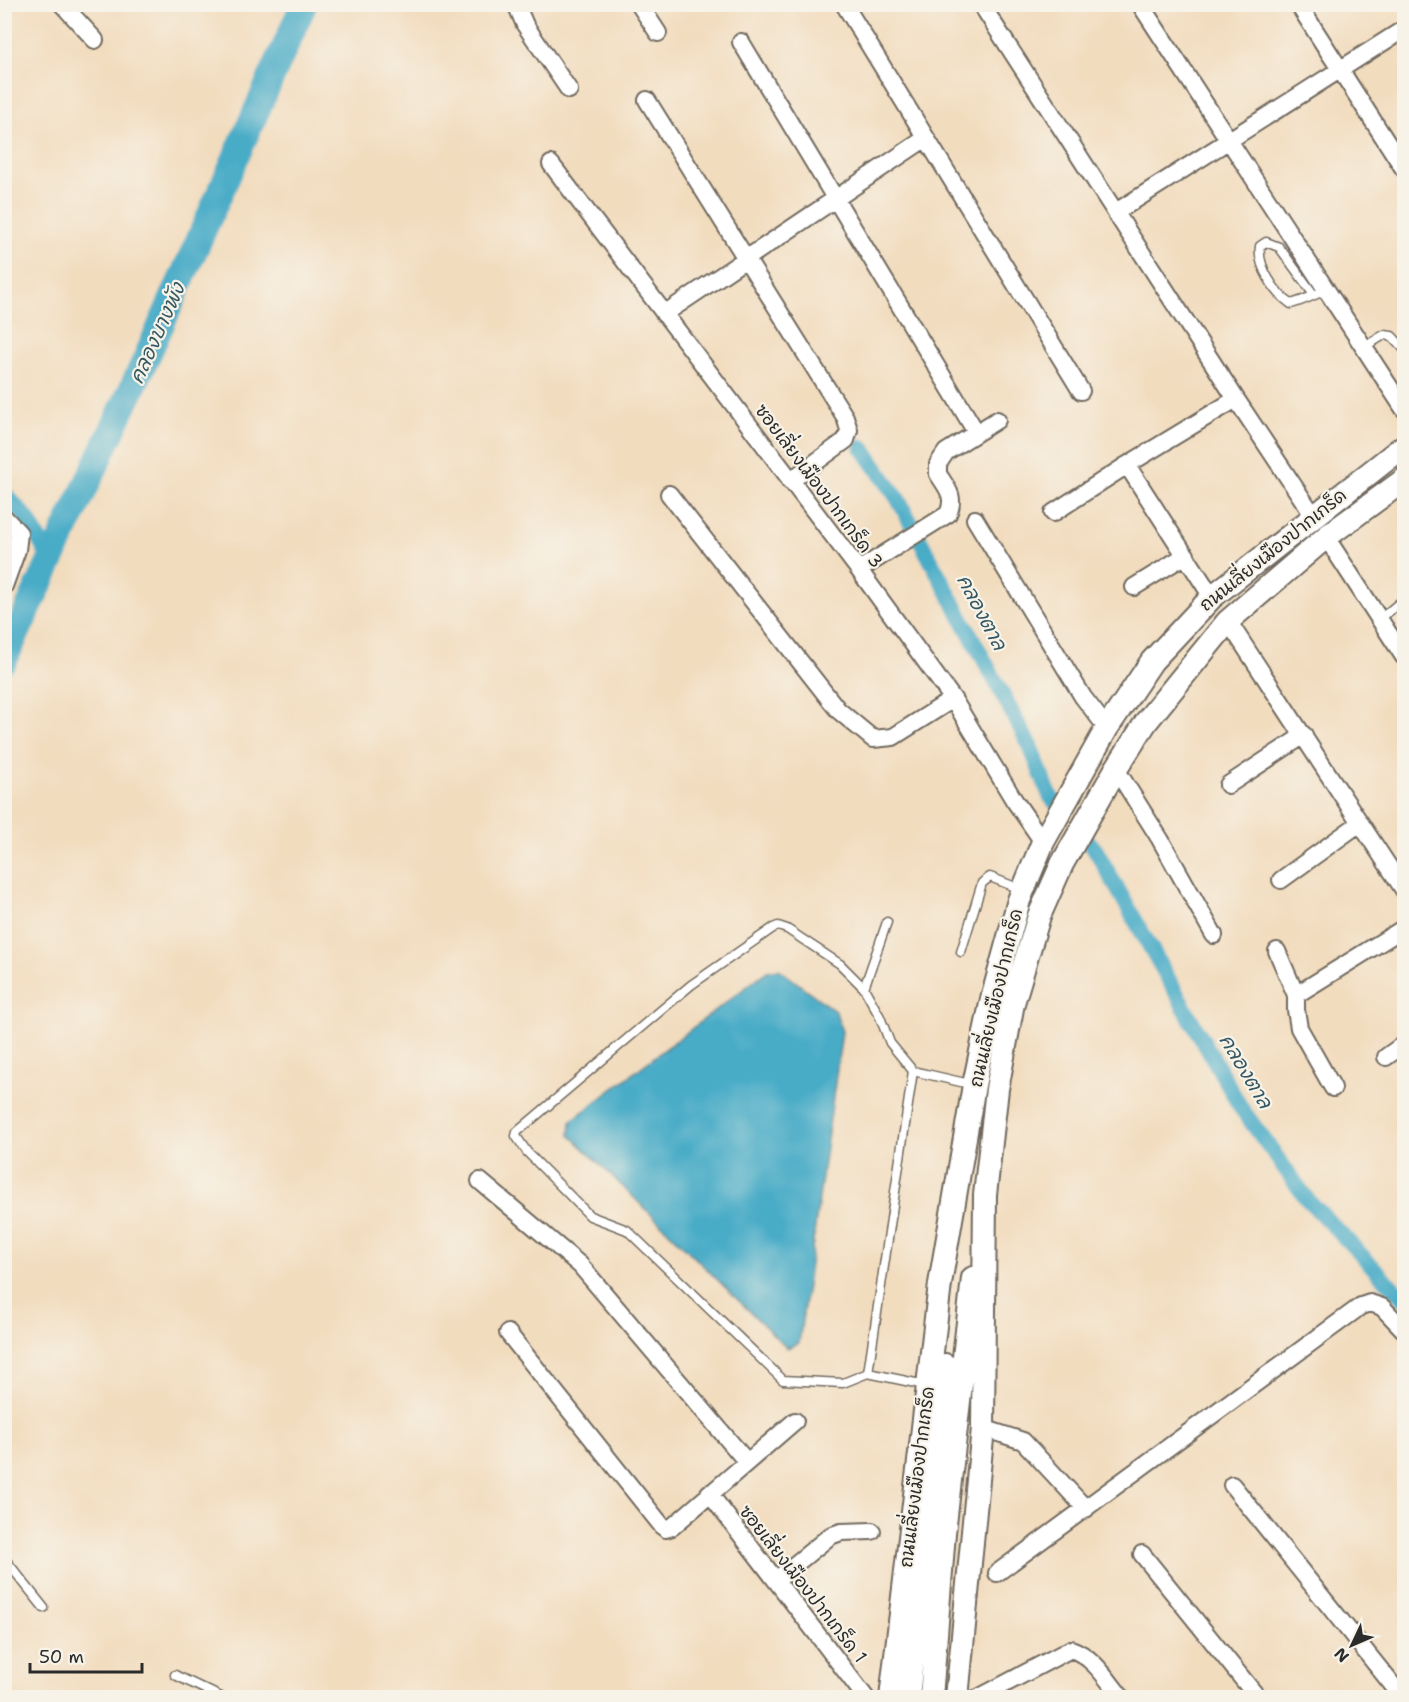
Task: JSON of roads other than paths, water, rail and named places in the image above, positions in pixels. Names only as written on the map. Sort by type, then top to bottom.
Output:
[{"type":"main road","name":"ถนนเลี่ยงเมืองปากเกร็ด","points":[[891,1698],[940,1284],[974,1085],[993,999],[1023,891],[1043,842],[1107,728],[1152,661],[1212,597],[1313,515],[1404,446]]},
{"type":"main road","name":"ถนนเลี่ยงเมืองปากเกร็ด","points":[[957,1698],[983,1428],[985,1195],[997,1089],[1013,1003],[1039,916],[1062,864],[1116,769],[1146,722],[1228,621],[1326,537],[1404,480]]},
{"type":"main road","points":[[908,1698],[915,1621],[936,1535],[985,1195]]},
{"type":"main road","points":[[931,1698],[938,1454],[951,1304],[954,1204]]},
{"type":"street","points":[[62,4],[95,40]]},
{"type":"street","points":[[516,4],[525,25],[569,90]]},
{"type":"street","points":[[639,4],[658,33]]},
{"type":"street","points":[[844,4],[1081,391]]},
{"type":"street","points":[[981,4],[1313,515]]},
{"type":"street","points":[[1140,4],[1229,141],[1320,293],[1364,347],[1404,409]]},
{"type":"street","points":[[1298,4],[1404,169]]},
{"type":"street","points":[[1116,212],[1404,29]]},
{"type":"street","points":[[741,42],[976,432]]},
{"type":"street","points":[[647,100],[845,417],[849,430],[846,440],[790,482]]},
{"type":"street","points":[[664,314],[926,138]]},
{"type":"street","name":"ซอยเลี่ยงเมืองปากเกร็ด 3","points":[[551,164],[859,570],[953,699],[1014,800],[1043,842]]},
{"type":"street","points":[[1053,513],[1236,399]]},
{"type":"street","points":[[859,570],[948,514],[952,506],[952,495],[938,474],[938,464],[946,452],[997,420]]},
{"type":"street","points":[[1127,465],[1212,597]]},
{"type":"street","points":[[669,494],[838,710],[873,739],[893,737],[953,699]]},
{"type":"street","points":[[4,517],[19,533],[17,549],[4,586]]},
{"type":"street","points":[[975,519],[1083,697],[1107,728]]},
{"type":"street","points":[[1326,537],[1404,657]]},
{"type":"street","points":[[1134,587],[1186,555]]},
{"type":"street","points":[[1228,621],[1404,890]]},
{"type":"street","points":[[1228,785],[1304,735]]},
{"type":"street","points":[[1116,769],[1214,935]]},
{"type":"street","points":[[1281,880],[1360,823]]},
{"type":"street","points":[[1296,995],[1404,928]]},
{"type":"street","points":[[1277,951],[1296,995],[1299,1028],[1333,1088]]},
{"type":"street","points":[[1386,1057],[1404,1044]]},
{"type":"street","points":[[480,1181],[580,1266],[747,1462]]},
{"type":"street","points":[[997,1573],[1361,1306],[1370,1303],[1382,1307],[1404,1330]]},
{"type":"street","points":[[508,1333],[666,1529],[672,1527],[795,1421]]},
{"type":"street","points":[[983,1428],[1023,1441],[1086,1509]]},
{"type":"street","points":[[1232,1485],[1403,1698]]},
{"type":"street","name":"ซอยเลี่ยงเมืองปากเกร็ด 1","points":[[709,1493],[866,1698]]},
{"type":"street","points":[[776,1580],[830,1536],[841,1532],[872,1531]]},
{"type":"street","points":[[1143,1554],[1258,1698]]},
{"type":"street","points":[[978,1698],[1071,1650],[1081,1653],[1091,1661],[1122,1698]]},
{"type":"lane","points":[[1266,242],[1279,247],[1320,293],[1291,304],[1283,299],[1260,260],[1260,246],[1266,242]]},
{"type":"lane","points":[[1364,347],[1384,335],[1392,336],[1400,342],[1404,349]]},
{"type":"lane","points":[[1380,619],[1404,599]]},
{"type":"lane","points":[[961,952],[982,883],[987,878],[990,877],[1023,891]]},
{"type":"lane","points":[[864,988],[887,922]]},
{"type":"lane","points":[[928,1385],[868,1373],[843,1383],[783,1380],[627,1230],[591,1216],[527,1152],[516,1136],[517,1132],[691,985],[778,926],[787,929],[840,963],[864,988],[880,1017],[890,1043],[913,1071],[974,1085]]},
{"type":"lane","points":[[868,1373],[913,1071]]},
{"type":"lane","points":[[4,1558],[44,1608]]},
{"type":"lane","points":[[175,1675],[223,1698]]},
{"type":"water","points":[[779,969],[836,1012],[842,1032],[799,1343],[787,1348],[570,1135],[571,1121],[767,971]]},
{"type":"waterway","name":"คลองบางพัง","points":[[4,660],[144,363],[304,4]]},
{"type":"waterway","name":"คลองตาล","points":[[862,447],[898,499],[1030,746],[1050,796],[1055,802]]},
{"type":"waterway","points":[[4,493],[27,518],[50,560]]},
{"type":"waterway","name":"คลองตาล","points":[[1086,839],[1095,849],[1241,1108],[1307,1199],[1404,1299]]}]
